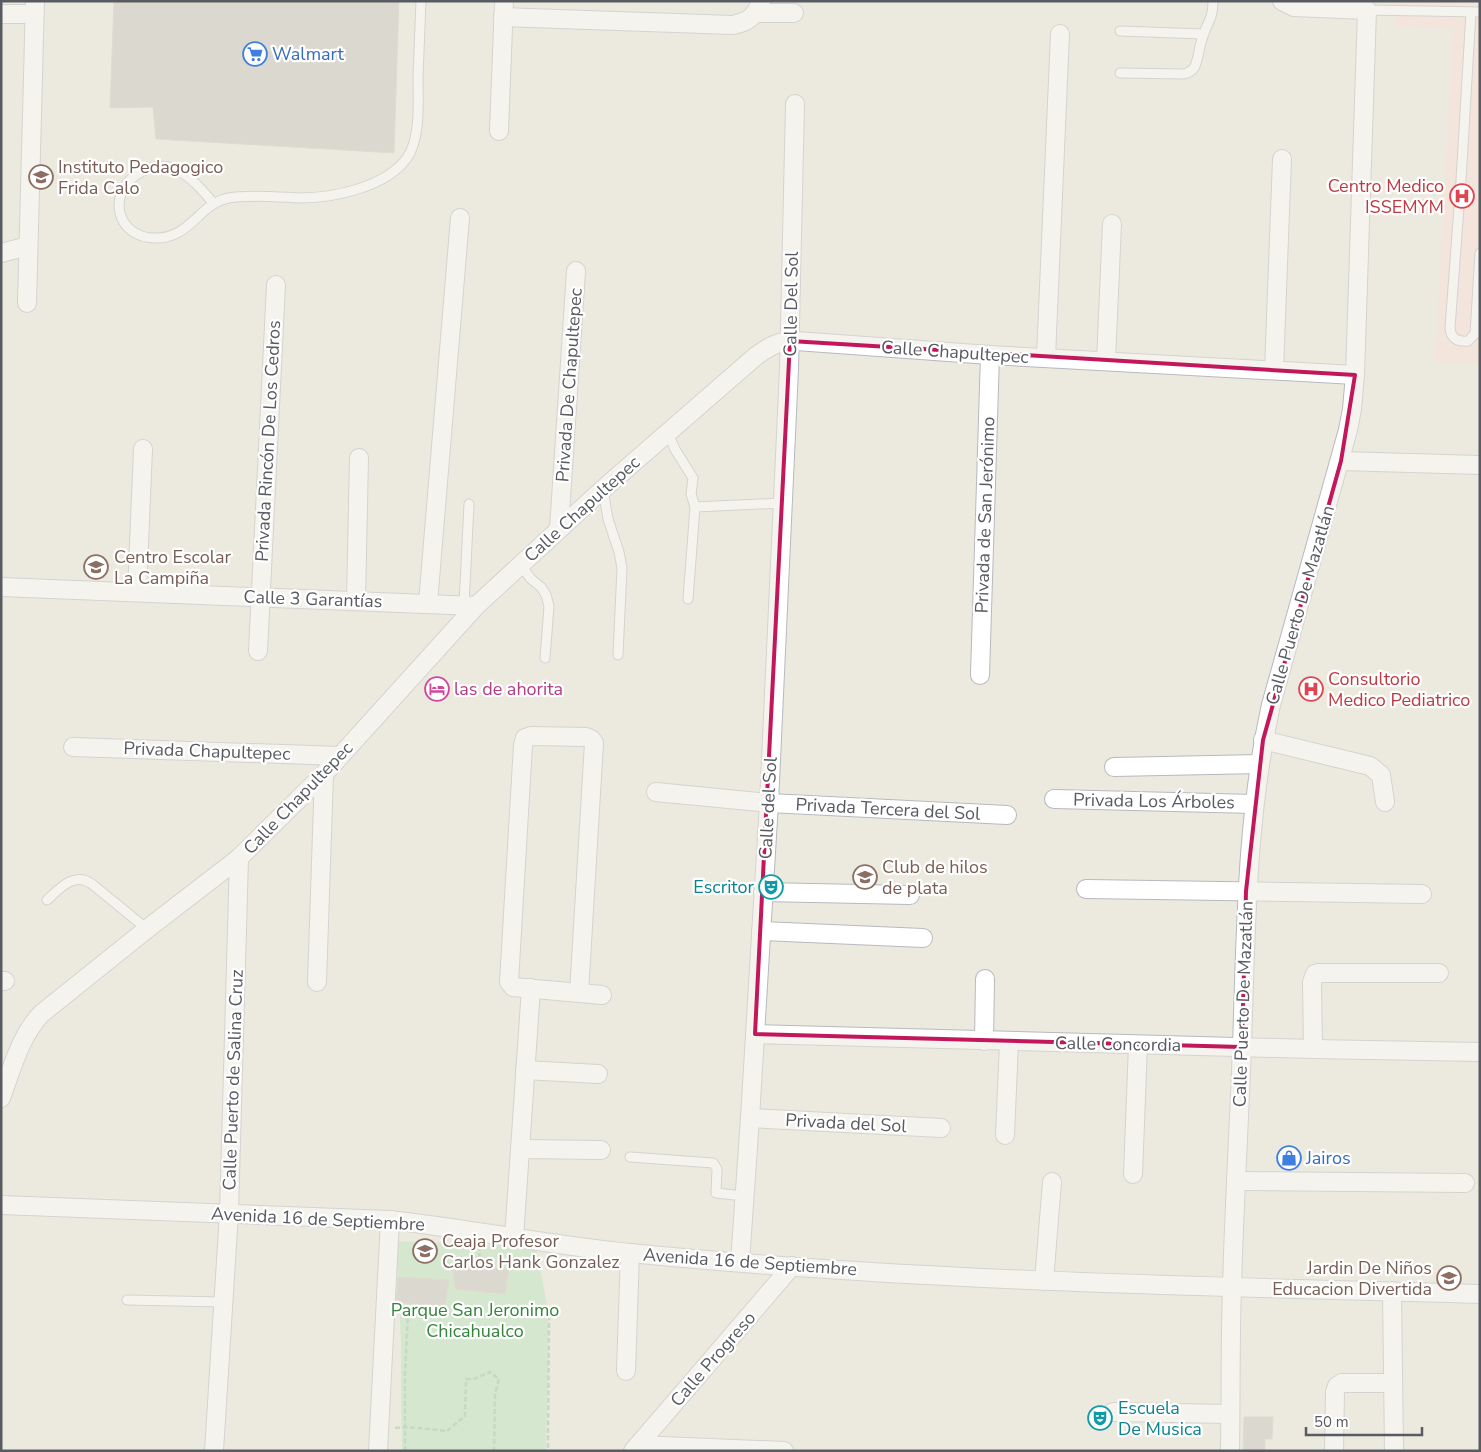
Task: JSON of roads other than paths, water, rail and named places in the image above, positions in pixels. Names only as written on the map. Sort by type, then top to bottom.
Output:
[{"type":"street","points":[[1282,1],[1294,7],[1367,10]]},
{"type":"street","points":[[499,131],[503,9],[733,25],[744,23],[750,19],[758,7],[794,13]]},
{"type":"street","points":[[1,14],[34,8],[26,303]]},
{"type":"street","name":"Calle Puerto De Mazatlán","points":[[1230,1451],[1232,1287],[1242,1048],[1246,891],[1254,804],[1263,740],[1271,704],[1341,461],[1352,409],[1355,375],[1367,10]]},
{"type":"street","points":[[1046,357],[1060,34]]},
{"type":"street","name":"Calle Del Sol","points":[[783,503],[790,341],[795,104]]},
{"type":"street","points":[[1274,370],[1282,159]]},
{"type":"street","points":[[428,603],[460,218]]},
{"type":"street","points":[[1106,360],[1112,224]]},
{"type":"street","points":[[1,253],[28,246]]},
{"type":"street","name":"Privada De Chapultepec","points":[[559,528],[576,271]]},
{"type":"street","name":"Privada Rincón De Los Cedros","points":[[258,651],[276,285]]},
{"type":"street","name":"Calle Chapultepec","points":[[1,1098],[22,1041],[34,1022],[42,1014],[147,929],[240,858],[324,774],[470,606],[520,564],[603,488],[668,434],[756,356],[771,346],[790,341],[990,355],[1355,375]]},
{"type":"street","name":"Privada de San Jerónimo","points":[[980,675],[990,355]]},
{"type":"street","points":[[137,591],[143,449]]},
{"type":"street","points":[[356,600],[359,458]]},
{"type":"street","points":[[1341,461],[1480,465]]},
{"type":"street","name":"Calle del Sol","points":[[740,1262],[769,803],[783,503]]},
{"type":"street","name":"Calle 3 Garantías","points":[[1,587],[137,591],[470,606]]},
{"type":"street","points":[[579,992],[594,743],[586,736],[531,736],[525,738],[522,744],[509,979],[514,987],[602,995]]},
{"type":"street","points":[[1263,740],[1370,766],[1381,776],[1385,802]]},
{"type":"street","name":"Privada Chapultepec","points":[[73,747],[340,756]]},
{"type":"street","points":[[1114,768],[1260,764]]},
{"type":"street","points":[[317,982],[324,774]]},
{"type":"street","name":"Privada Tercera del Sol","points":[[656,792],[769,803],[1007,815]]},
{"type":"street","name":"Privada Los Árboles","points":[[1054,799],[1254,804]]},
{"type":"street","name":"Calle Puerto de Salina Cruz","points":[[214,1451],[229,1213],[240,858]]},
{"type":"street","points":[[1086,889],[1422,894]]},
{"type":"street","points":[[763,892],[910,895]]},
{"type":"street","points":[[761,931],[923,938]]},
{"type":"street","points":[[1313,1049],[1312,982],[1315,974],[1439,973]]},
{"type":"street","points":[[984,1040],[985,979]]},
{"type":"street","points":[[514,1238],[531,988]]},
{"type":"street","name":"Calle Concordia","points":[[755,1034],[1242,1048],[1480,1052]]},
{"type":"street","points":[[1005,1135],[1009,1042]]},
{"type":"street","points":[[1133,1174],[1138,1045]]},
{"type":"street","points":[[525,1070],[598,1074]]},
{"type":"street","name":"Privada del Sol","points":[[750,1118],[941,1128]]},
{"type":"street","points":[[520,1149],[601,1150]]},
{"type":"street","points":[[1236,1181],[1464,1183]]},
{"type":"street","points":[[1044,1281],[1052,1182]]},
{"type":"street","name":"Avenida 16 de Septiembre","points":[[1,1205],[390,1220],[560,1245],[630,1253],[932,1276],[1480,1294]]},
{"type":"street","points":[[378,1451],[390,1220]]},
{"type":"street","points":[[626,1371],[630,1253]]},
{"type":"street","name":"Calle Progreso","points":[[635,1448],[792,1266]]},
{"type":"street","points":[[1392,1291],[1394,1451]]},
{"type":"street","points":[[1334,1451],[1335,1392],[1337,1386],[1342,1383],[1392,1383]]},
{"type":"street","points":[[1113,1412],[1230,1414]]},
{"type":"street","points":[[635,1448],[784,1451]]},
{"type":"lane","points":[[214,204],[189,176],[179,170],[166,166],[144,170],[134,176],[124,187],[119,197],[118,210],[124,223],[141,236],[153,238],[168,237],[183,230],[222,199],[230,197],[304,198],[334,194],[365,187],[385,178],[406,159],[412,149],[417,120],[421,1]]},
{"type":"lane","points":[[1120,73],[1188,73],[1194,67],[1203,34],[1212,16],[1213,1]]},
{"type":"lane","points":[[1409,1],[1409,11]]},
{"type":"lane","points":[[1367,10],[1475,12],[1469,44],[1450,328],[1451,335],[1456,340],[1468,341],[1475,334],[1480,253]]},
{"type":"lane","points":[[1120,31],[1203,34]]},
{"type":"lane","points":[[1469,44],[1480,44]]},
{"type":"lane","points":[[668,434],[693,478],[691,494],[694,507],[688,600]]},
{"type":"lane","points":[[603,488],[608,519],[619,552],[622,568],[618,655]]},
{"type":"lane","points":[[694,507],[783,503]]},
{"type":"lane","points":[[469,504],[470,606]]},
{"type":"lane","points":[[520,564],[531,579],[541,587],[546,595],[549,606],[545,658]]},
{"type":"lane","points":[[47,900],[72,880],[88,881],[147,929]]},
{"type":"lane","points":[[630,1157],[713,1163],[717,1169],[716,1193],[744,1196]]},
{"type":"lane","points":[[127,1300],[223,1302]]},
{"type":"place","name":"Walmart","points":[[255,54]]},
{"type":"place","name":"Instituto Pedagogico Frida Calo","points":[[41,177]]},
{"type":"place","name":"Centro Medico ISSEMYM","points":[[1462,196]]},
{"type":"place","name":"Centro Escolar La Campiña","points":[[96,567]]},
{"type":"place","name":"las de ahorita","points":[[437,689]]},
{"type":"place","name":"Consultorio Medico Pediatrico","points":[[1311,689]]},
{"type":"place","name":"Club de hilos de plata","points":[[865,877]]},
{"type":"place","name":"Escritor","points":[[771,887]]},
{"type":"place","name":"Jairos","points":[[1289,1158]]},
{"type":"place","name":"Ceaja Profesor Carlos Hank Gonzalez","points":[[425,1251]]},
{"type":"place","name":"Jardin De Niños Educacion Divertida","points":[[1449,1278]]},
{"type":"place","name":"Escuela De Musica","points":[[1100,1418]]},
{"type":"park label","name":"Parque San Jeronimo Chicahualco","points":[[475,1320]]}]
